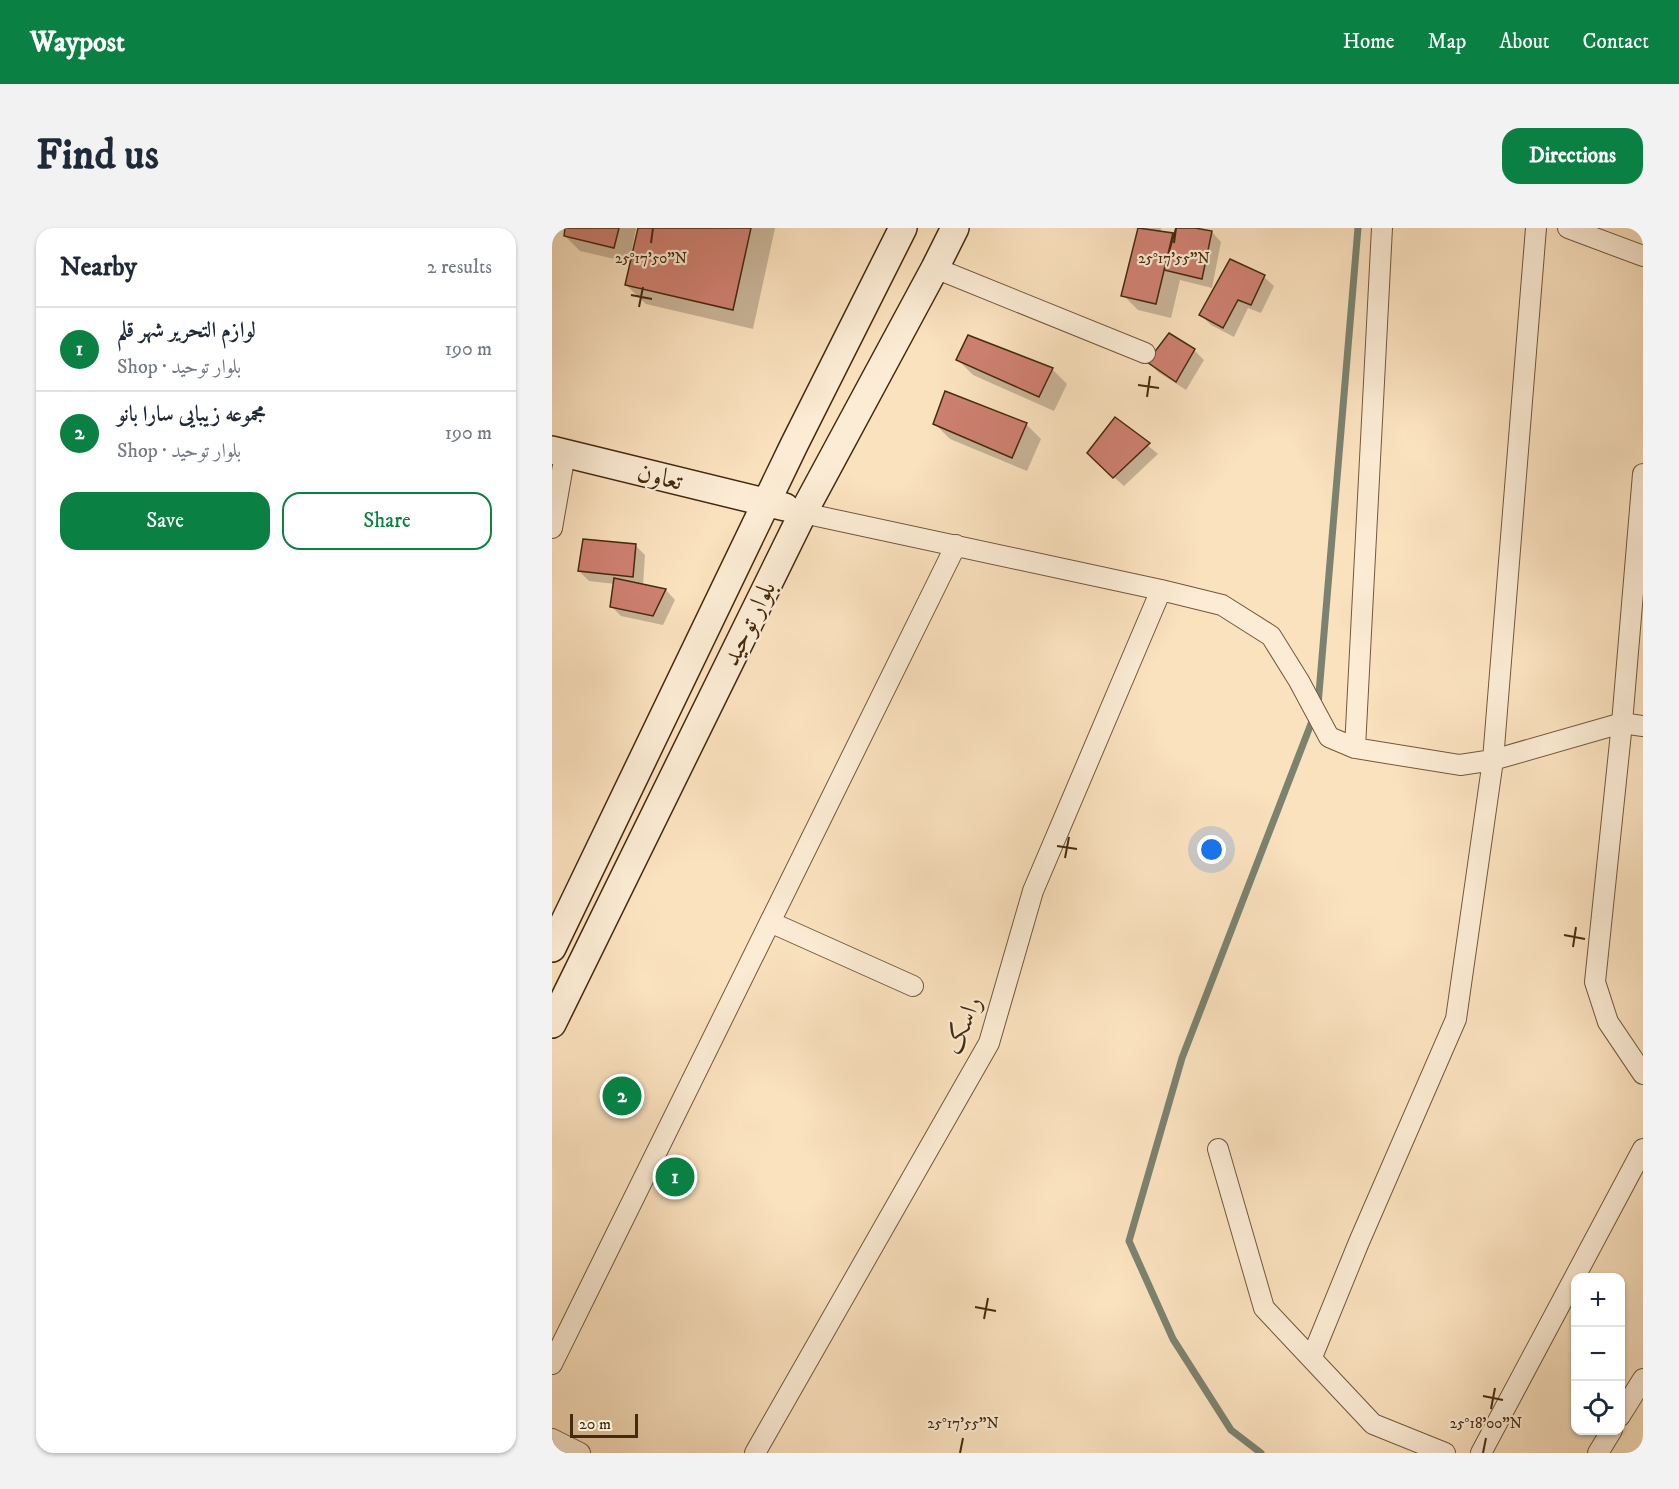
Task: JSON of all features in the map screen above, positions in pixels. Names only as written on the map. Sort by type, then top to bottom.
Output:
[{"type":"main road","name":"بلوار توحید","points":[[552,948],[903,228]]},
{"type":"main road","name":"بلوار توحید","points":[[552,1024],[803,513],[955,228]]},
{"type":"main road","name":"تعاون","points":[[559,452],[768,502],[803,513]]},
{"type":"street","points":[[1354,748],[1382,228]]},
{"type":"street","points":[[1312,1358],[1359,1242],[1456,1019],[1493,760],[1536,228]]},
{"type":"street","points":[[1568,228],[1643,256]]},
{"type":"street","points":[[935,268],[1145,353]]},
{"type":"street","points":[[552,528],[559,452]]},
{"type":"street","points":[[1643,474],[1622,723],[1595,982],[1608,1022],[1643,1074]]},
{"type":"street","points":[[803,513],[1222,605],[1271,636],[1299,681],[1329,737],[1354,748],[1460,765],[1493,760],[1622,723],[1643,726]]},
{"type":"street","points":[[552,1364],[956,545]]},
{"type":"street","name":"راسک","points":[[758,1452],[989,1043],[1034,891],[1161,590]]},
{"type":"street","points":[[770,922],[913,986]]},
{"type":"street","points":[[1218,1149],[1264,1308],[1373,1424],[1445,1453]]},
{"type":"street","points":[[1481,1453],[1643,1149]]},
{"type":"street","points":[[1625,1408],[1643,1379]]},
{"type":"street","points":[[1598,1453],[1609,1435]]},
{"type":"street","points":[[552,1439],[580,1453]]},
{"type":"building","points":[[565,228],[619,228],[614,248],[564,236]]},
{"type":"building","points":[[638,228],[751,228],[733,310],[625,285]]},
{"type":"building","points":[[1138,228],[1173,233],[1156,304],[1121,296]]},
{"type":"building","points":[[1176,228],[1212,231],[1202,279],[1164,270]]},
{"type":"building","points":[[1230,259],[1265,275],[1251,305],[1238,300],[1223,328],[1199,315]]},
{"type":"building","points":[[1169,333],[1195,349],[1176,382],[1147,362]]},
{"type":"building","points":[[968,335],[1053,368],[1039,397],[956,360]]},
{"type":"building","points":[[945,391],[1027,423],[1012,458],[933,424]]},
{"type":"building","points":[[1115,417],[1150,443],[1113,478],[1087,453]]},
{"type":"building","points":[[583,539],[636,544],[633,577],[578,571]]},
{"type":"building","points":[[614,578],[666,589],[653,616],[610,607]]},
{"type":"waterway","points":[[1318,705],[1358,228]]},
{"type":"waterway","points":[[1261,1453],[1231,1430],[1173,1339],[1129,1241],[1182,1058],[1314,716]]},
{"type":"place","name":"مجموعه زیبایی سارا بانو","points":[[622,1096]]},
{"type":"place","name":"لوازم التحریر شهر قلم","points":[[675,1177]]}]
